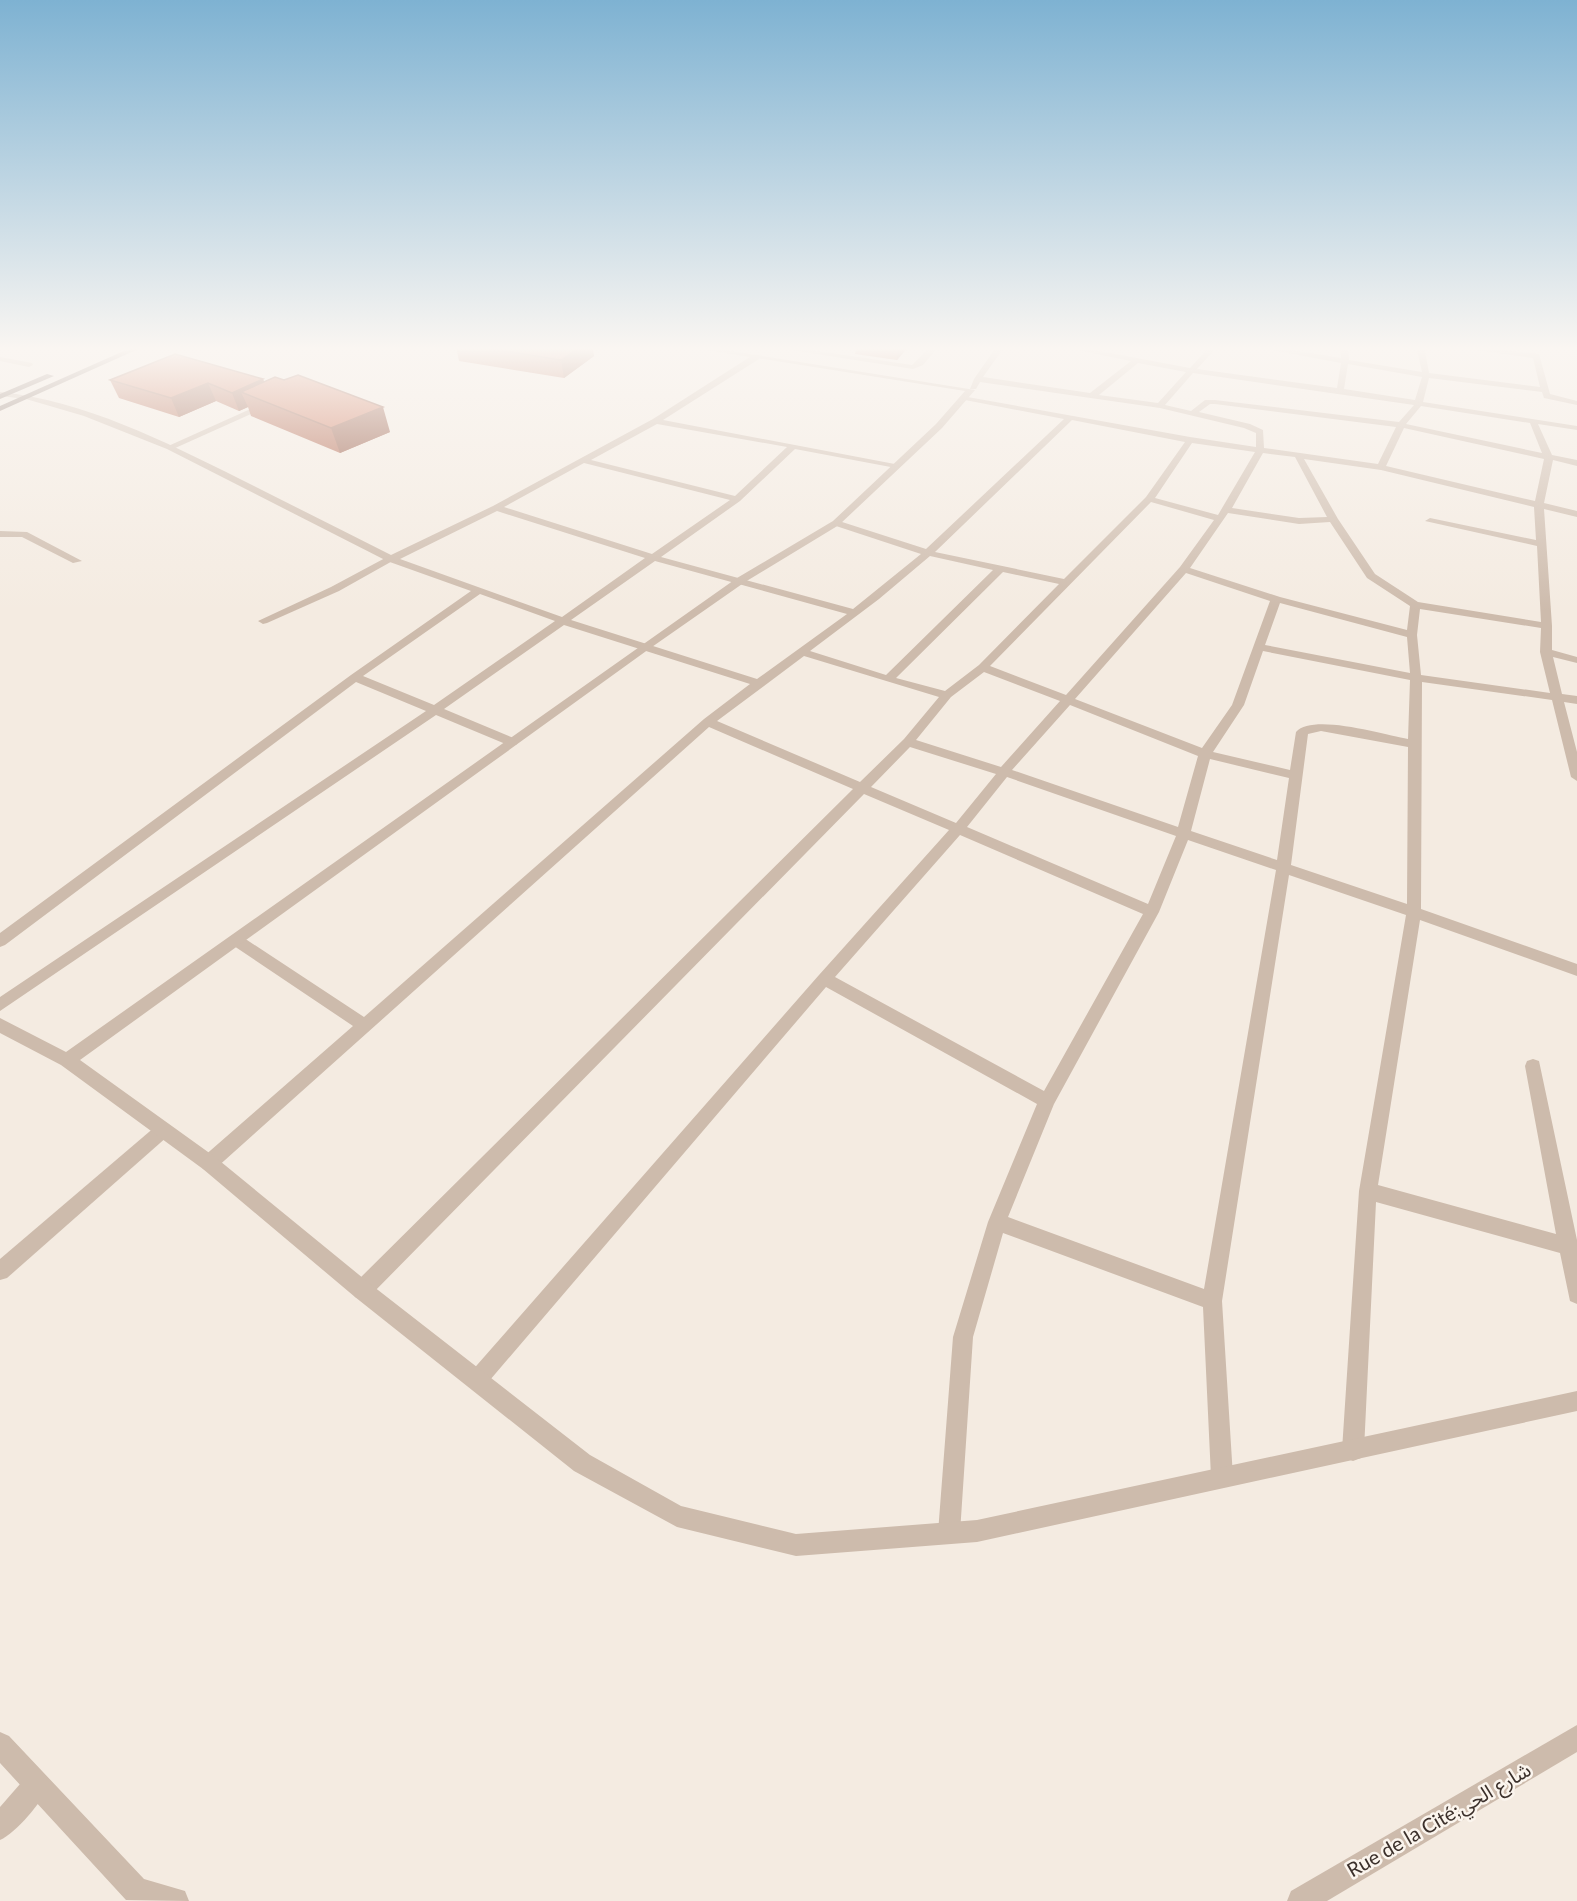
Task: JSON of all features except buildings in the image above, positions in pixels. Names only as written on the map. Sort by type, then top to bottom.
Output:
[{"type":"street","points":[[139,435],[170,447],[391,559],[561,620],[757,683]]},
{"type":"street","points":[[170,447],[198,435]]},
{"type":"street","points":[[263,621],[335,589],[496,508],[632,435]]},
{"type":"street","points":[[731,435],[896,465]]},
{"type":"street","points":[[67,1060],[741,580],[836,524],[926,435]]},
{"type":"street","points":[[209,1163],[708,722],[757,683],[803,652],[928,553],[1052,435]]},
{"type":"street","points":[[1163,435],[1381,467],[1577,514]]},
{"type":"street","points":[[477,1380],[824,979],[959,828],[1004,772],[1184,569],[1223,515],[1260,450],[1260,435]]},
{"type":"street","points":[[1381,467],[1397,435]]},
{"type":"street","points":[[1440,435],[1577,463]]},
{"type":"street","points":[[1539,435],[1549,459],[1539,505],[1548,626],[1546,652],[1577,777]]},
{"type":"street","points":[[362,1290],[909,742],[947,696],[983,667],[1149,499],[1190,440]]},
{"type":"street","points":[[0,1005],[435,710],[736,499],[793,446]]},
{"type":"street","points":[[1296,454],[1333,519],[1371,576],[1415,604],[1548,626]]},
{"type":"street","points":[[585,461],[736,499]]},
{"type":"street","points":[[1149,499],[1223,515],[1299,521],[1333,519]]},
{"type":"street","points":[[496,508],[651,557],[853,612]]},
{"type":"street","points":[[1430,521],[1542,544]]},
{"type":"street","points":[[836,524],[928,553],[1065,582]]},
{"type":"street","points":[[0,534],[24,534],[77,561]]},
{"type":"street","points":[[888,679],[1000,569]]},
{"type":"street","points":[[1184,569],[1276,599],[1412,635]]},
{"type":"street","points":[[0,941],[355,677],[478,591]]},
{"type":"street","points":[[949,1533],[963,1337],[997,1222],[1047,1101],[1152,912],[1183,834],[1205,754],[1238,705],[1276,599]]},
{"type":"street","points":[[1353,1450],[1368,1191],[1414,912],[1416,678],[1412,635],[1415,604]]},
{"type":"street","points":[[1259,647],[1416,678],[1577,700]]},
{"type":"street","points":[[803,652],[947,696]]},
{"type":"street","points":[[1546,652],[1577,660]]},
{"type":"street","points":[[983,667],[1205,754],[1296,775]]},
{"type":"street","points":[[355,677],[512,742]]},
{"type":"street","points":[[708,722],[1152,912]]},
{"type":"street","points":[[1222,1477],[1212,1302],[1283,868],[1302,732],[1309,728],[1321,727],[1414,744]]},
{"type":"street","points":[[909,742],[1004,772],[1577,970]]},
{"type":"street","points":[[236,940],[364,1024]]},
{"type":"street","points":[[824,979],[1047,1101]]},
{"type":"street","points":[[0,1025],[67,1060],[209,1163],[362,1290],[582,1464],[677,1516],[796,1545],[977,1531],[1577,1401]]},
{"type":"street","points":[[1533,1066],[1572,1248],[1577,1294]]},
{"type":"street","points":[[0,1271],[162,1131]]},
{"type":"street","points":[[1368,1191],[1572,1248]]},
{"type":"street","points":[[997,1222],[1212,1302]]},
{"type":"street","name":"Rue de la Cité;شارع الحي","points":[[1301,1901],[1577,1738]]},
{"type":"street","points":[[0,1745],[136,1890],[175,1901]]},
{"type":"street","points":[[0,1827],[36,1785]]}]
